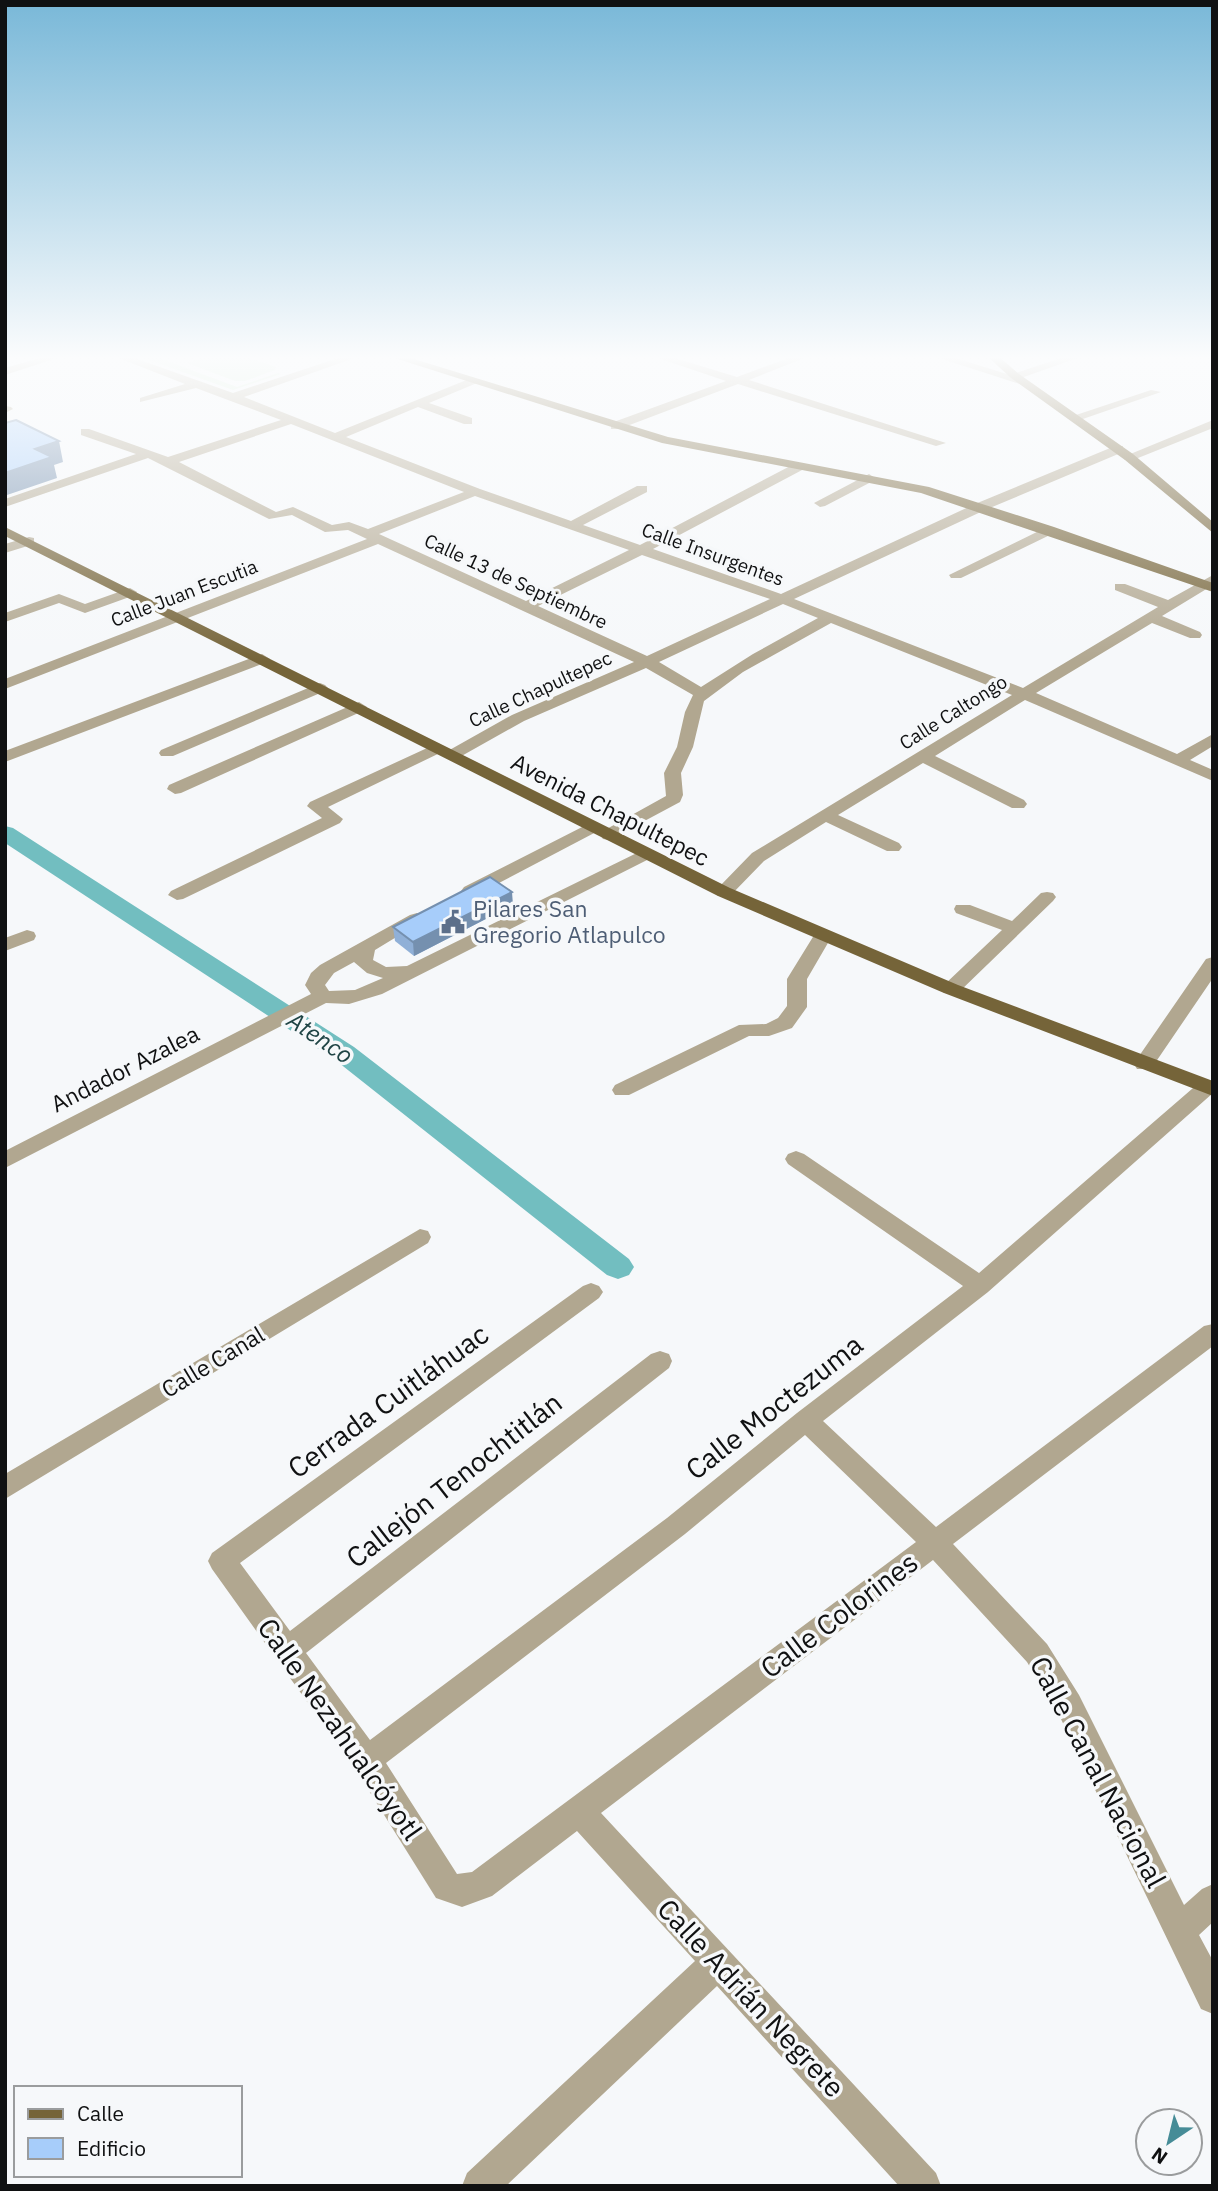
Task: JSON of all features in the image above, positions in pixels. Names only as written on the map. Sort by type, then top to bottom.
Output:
[{"type":"main road","points":[[752,457],[924,490],[1209,584]]},
{"type":"main road","points":[[1129,457],[1213,528]]},
{"type":"main road","name":"Avenida Chapultepec","points":[[5,531],[724,892],[951,989],[1210,1088]]},
{"type":"street","points":[[5,503],[136,457]]},
{"type":"street","name":"Calle 13 de Septiembre","points":[[159,457],[274,516],[293,511],[330,529],[349,526],[647,662],[701,693]]},
{"type":"street","points":[[168,461],[179,457]]},
{"type":"street","name":"Calle Insurgentes","points":[[387,457],[475,492],[782,599],[1024,694],[1213,776]]},
{"type":"street","points":[[647,662],[980,507],[1113,457]]},
{"type":"street","points":[[525,607],[800,466]]},
{"type":"street","points":[[820,503],[869,478]]},
{"type":"street","points":[[573,525],[642,489]]},
{"type":"street","name":"Calle 13 de Septiembre","points":[[373,537],[475,492]]},
{"type":"street","points":[[956,575],[1048,530]]},
{"type":"street","name":"Calle Juan Escutia","points":[[5,684],[180,618],[373,537]]},
{"type":"street","points":[[5,549],[29,541]]},
{"type":"street","name":"Calle Caltongo","points":[[724,892],[758,857],[1209,584]]},
{"type":"street","points":[[1120,587],[1169,606]]},
{"type":"street","points":[[5,618],[59,598],[85,609],[130,592]]},
{"type":"street","points":[[1151,617],[1195,635]]},
{"type":"street","points":[[647,853],[355,998],[340,1000],[323,996],[315,985],[318,977],[342,958],[445,905],[674,798],[672,778],[675,764],[684,749],[701,693],[830,618]]},
{"type":"street","points":[[5,757],[262,659]]},
{"type":"street","name":"Calle Chapultepec","points":[[445,752],[647,662]]},
{"type":"street","points":[[167,753],[320,688]]},
{"type":"street","points":[[175,789],[359,707]]},
{"type":"street","points":[[1177,761],[1213,739]]},
{"type":"street","points":[[177,895],[334,819],[316,806],[445,752]]},
{"type":"street","points":[[923,756],[1018,804]]},
{"type":"street","points":[[827,816],[893,847]]},
{"type":"street","points":[[951,989],[1048,897]]},
{"type":"street","points":[[963,909],[1015,928]]},
{"type":"street","points":[[5,946],[27,936]]},
{"type":"street","points":[[622,1090],[747,1030],[769,1030],[785,1023],[797,1007],[797,979],[823,936]]},
{"type":"street","points":[[368,945],[363,954],[364,962],[374,970],[391,975],[412,971]]},
{"type":"street","points":[[1144,1064],[1213,963]]},
{"type":"street","name":"Andador Azalea","points":[[5,1160],[323,996]]},
{"type":"street","name":"Calle Moctezuma","points":[[367,1760],[676,1526],[806,1420],[980,1286],[1210,1088]]},
{"type":"street","points":[[796,1159],[980,1286]]},
{"type":"street","name":"Calle Canal","points":[[5,1488],[420,1237]]},
{"type":"street","name":"Cerrada Cuitláhuac","points":[[222,1561],[591,1292]]},
{"type":"street","name":"Calle Colorines","points":[[462,1891],[481,1885],[1213,1333]]},
{"type":"street","name":"Callejón Tenochtitlán","points":[[287,1650],[660,1361]]},
{"type":"street","name":"Calle Canal Nacional","points":[[806,1420],[935,1544],[1037,1653],[1069,1705],[1213,1997]]},
{"type":"street","name":"Calle Nezahualcóyotl","points":[[222,1561],[367,1760],[447,1887],[462,1891]]},
{"type":"street","name":"Calle Adrián Negrete","points":[[578,1810],[719,1961],[917,2184]]},
{"type":"street","points":[[1181,1930],[1213,1900]]},
{"type":"street","points":[[480,2186],[719,1961]]},
{"type":"building","points":[[5,457],[51,457],[5,473]]},
{"type":"building","points":[[490,877],[512,892],[413,942],[393,927]]},
{"type":"waterway","name":"Atenco","points":[[5,833],[344,1053],[618,1267]]},
{"type":"place","name":"Pilares San Gregorio Atlapulco","points":[[453,922]]}]
